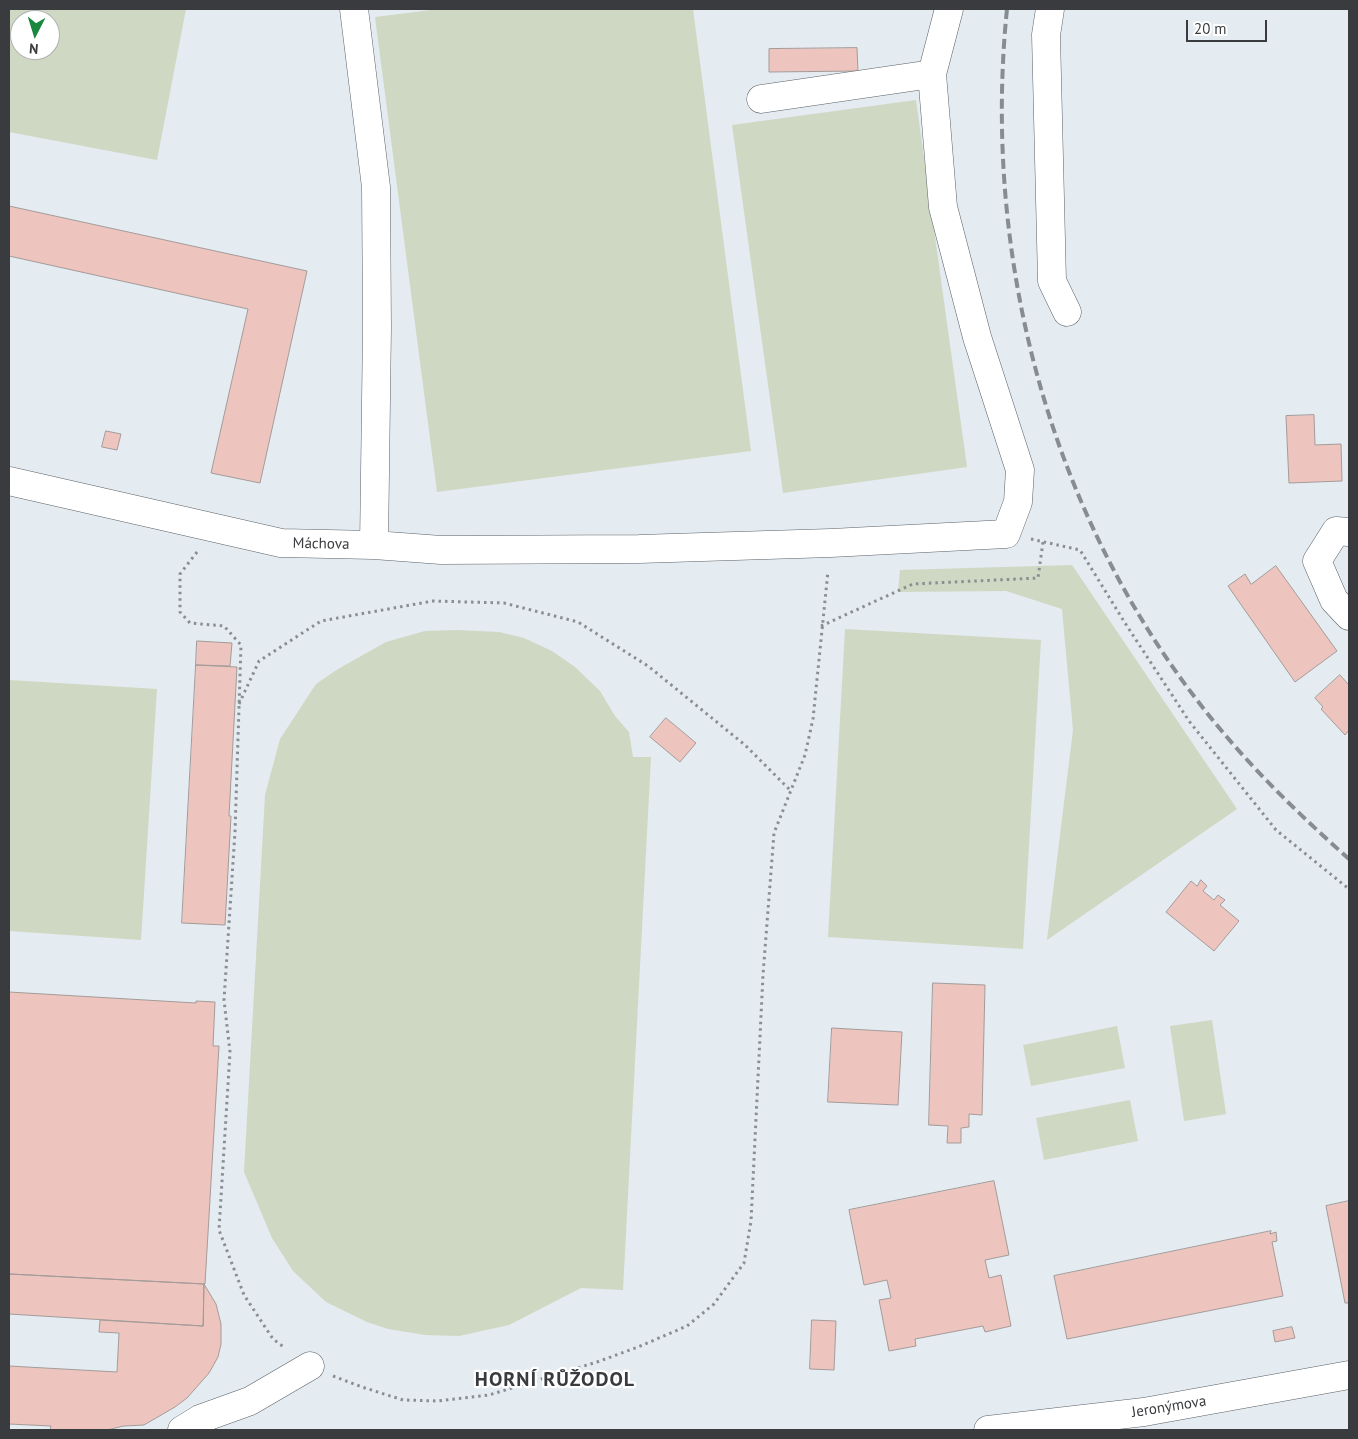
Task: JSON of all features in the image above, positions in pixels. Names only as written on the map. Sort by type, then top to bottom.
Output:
[{"type":"street","points":[[354,9],[376,187],[377,328],[374,545]]},
{"type":"street","points":[[949,9],[932,74],[943,207],[977,337],[1020,470],[1018,502],[1006,534]]},
{"type":"street","points":[[1050,9],[1046,35],[1052,281],[1067,312]]},
{"type":"street","points":[[761,99],[932,74]]},
{"type":"street","name":"Máchova","points":[[9,481],[281,543],[374,545],[440,550],[639,549],[831,543],[1006,534]]},
{"type":"street","points":[[1342,532],[1317,561],[1334,600],[1349,616]]},
{"type":"street","points":[[182,1430],[200,1419],[250,1401],[310,1366]]},
{"type":"street","name":"Jeronýmova","points":[[988,1430],[1040,1427],[1144,1412],[1349,1375]]},
{"type":"path","points":[[216,528],[180,574],[180,612],[190,623],[224,626],[241,645],[235,832],[224,1000],[230,1052],[219,1230],[244,1295],[273,1339],[310,1366],[362,1387],[403,1400],[438,1401],[489,1395],[597,1362],[687,1326],[714,1304],[744,1263],[750,1221],[763,975],[774,833],[805,755],[813,719],[831,543]]},
{"type":"path","points":[[1006,534],[1080,550],[1189,721],[1276,830],[1349,889]]},
{"type":"path","points":[[822,626],[913,584],[1038,578],[1043,542]]},
{"type":"path","points":[[239,705],[259,661],[321,621],[433,601],[504,603],[578,622],[648,666],[745,745],[791,791]]},
{"type":"green space","points":[[9,9],[186,9],[157,160],[9,132]]},
{"type":"green space","points":[[439,9],[693,9],[751,451],[437,492],[375,17]]},
{"type":"green space","points":[[916,100],[967,467],[783,493],[732,125]]},
{"type":"green space","points":[[1072,565],[1237,809],[1047,940],[1073,730],[1062,609],[1006,591],[898,592],[900,570]]},
{"type":"green space","points":[[845,629],[1041,640],[1023,949],[828,937]]},
{"type":"green space","points":[[425,631],[499,632],[524,638],[552,651],[575,667],[600,691],[615,716],[629,732],[633,757],[651,757],[623,1290],[581,1288],[509,1325],[459,1336],[425,1335],[388,1329],[367,1322],[326,1302],[293,1271],[272,1238],[244,1172],[265,795],[280,739],[316,684],[338,669],[386,642]]},
{"type":"green space","points":[[9,680],[157,689],[141,940],[9,931]]},
{"type":"green space","points":[[1212,1020],[1226,1114],[1184,1121],[1170,1026]]},
{"type":"green space","points":[[1117,1026],[1125,1068],[1031,1086],[1023,1045]]},
{"type":"green space","points":[[1130,1100],[1138,1141],[1044,1160],[1036,1118]]},
{"type":"building","points":[[857,48],[858,71],[769,72],[769,49]]},
{"type":"building","points":[[9,206],[307,271],[260,483],[211,473],[248,309],[9,256]]},
{"type":"building","points":[[1314,415],[1315,445],[1341,444],[1342,481],[1289,483],[1286,416]]},
{"type":"building","points":[[106,431],[121,434],[117,450],[102,447]]},
{"type":"building","points":[[1276,566],[1337,651],[1295,682],[1228,586],[1245,574],[1251,584]]},
{"type":"building","points":[[197,641],[232,643],[230,666],[196,665]]},
{"type":"building","points":[[196,665],[237,667],[225,925],[182,923]]},
{"type":"building","points":[[1340,675],[1349,683],[1349,730],[1345,735],[1321,709],[1323,707],[1315,698]]},
{"type":"building","points":[[666,718],[696,743],[680,762],[650,737]]},
{"type":"building","points":[[1201,880],[1207,886],[1203,891],[1214,900],[1218,895],[1225,900],[1220,905],[1239,921],[1214,951],[1166,912],[1191,881],[1197,886]]},
{"type":"building","points":[[933,983],[985,985],[982,1115],[969,1114],[969,1127],[961,1128],[961,1143],[947,1143],[948,1126],[929,1125]]},
{"type":"building","points":[[9,992],[196,1003],[196,1001],[215,1002],[213,1046],[219,1046],[205,1284],[9,1274]]},
{"type":"building","points":[[832,1028],[902,1032],[898,1105],[828,1102]]},
{"type":"building","points":[[994,1181],[1009,1255],[985,1260],[989,1278],[1001,1275],[1011,1326],[985,1332],[983,1326],[915,1339],[916,1346],[889,1351],[879,1300],[891,1298],[887,1280],[864,1285],[849,1210]]},
{"type":"building","points":[[1349,1201],[1349,1303],[1345,1303],[1326,1206]]},
{"type":"building","points":[[1271,1231],[1270,1234],[1276,1232],[1277,1241],[1272,1242],[1283,1296],[1067,1339],[1054,1276]]},
{"type":"building","points":[[9,1274],[204,1284],[203,1326],[9,1314]]},
{"type":"building","points":[[204,1284],[216,1304],[221,1324],[221,1344],[218,1357],[209,1373],[187,1398],[175,1407],[144,1425],[124,1426],[107,1430],[50,1430],[51,1426],[9,1424],[9,1366],[117,1372],[119,1333],[99,1332],[100,1320],[203,1326]]},
{"type":"building","points":[[812,1320],[836,1321],[834,1370],[810,1369]]},
{"type":"building","points":[[1292,1327],[1295,1338],[1275,1342],[1273,1331]]},
{"type":"railway","points":[[1007,9],[1002,101],[1005,193],[1017,285],[1037,375],[1066,463],[1102,547],[1147,628],[1200,704],[1234,746],[1271,785],[1349,859]]},
{"type":"district","name":"HORNÍ RŮŽODOL","points":[[555,1380]]}]
